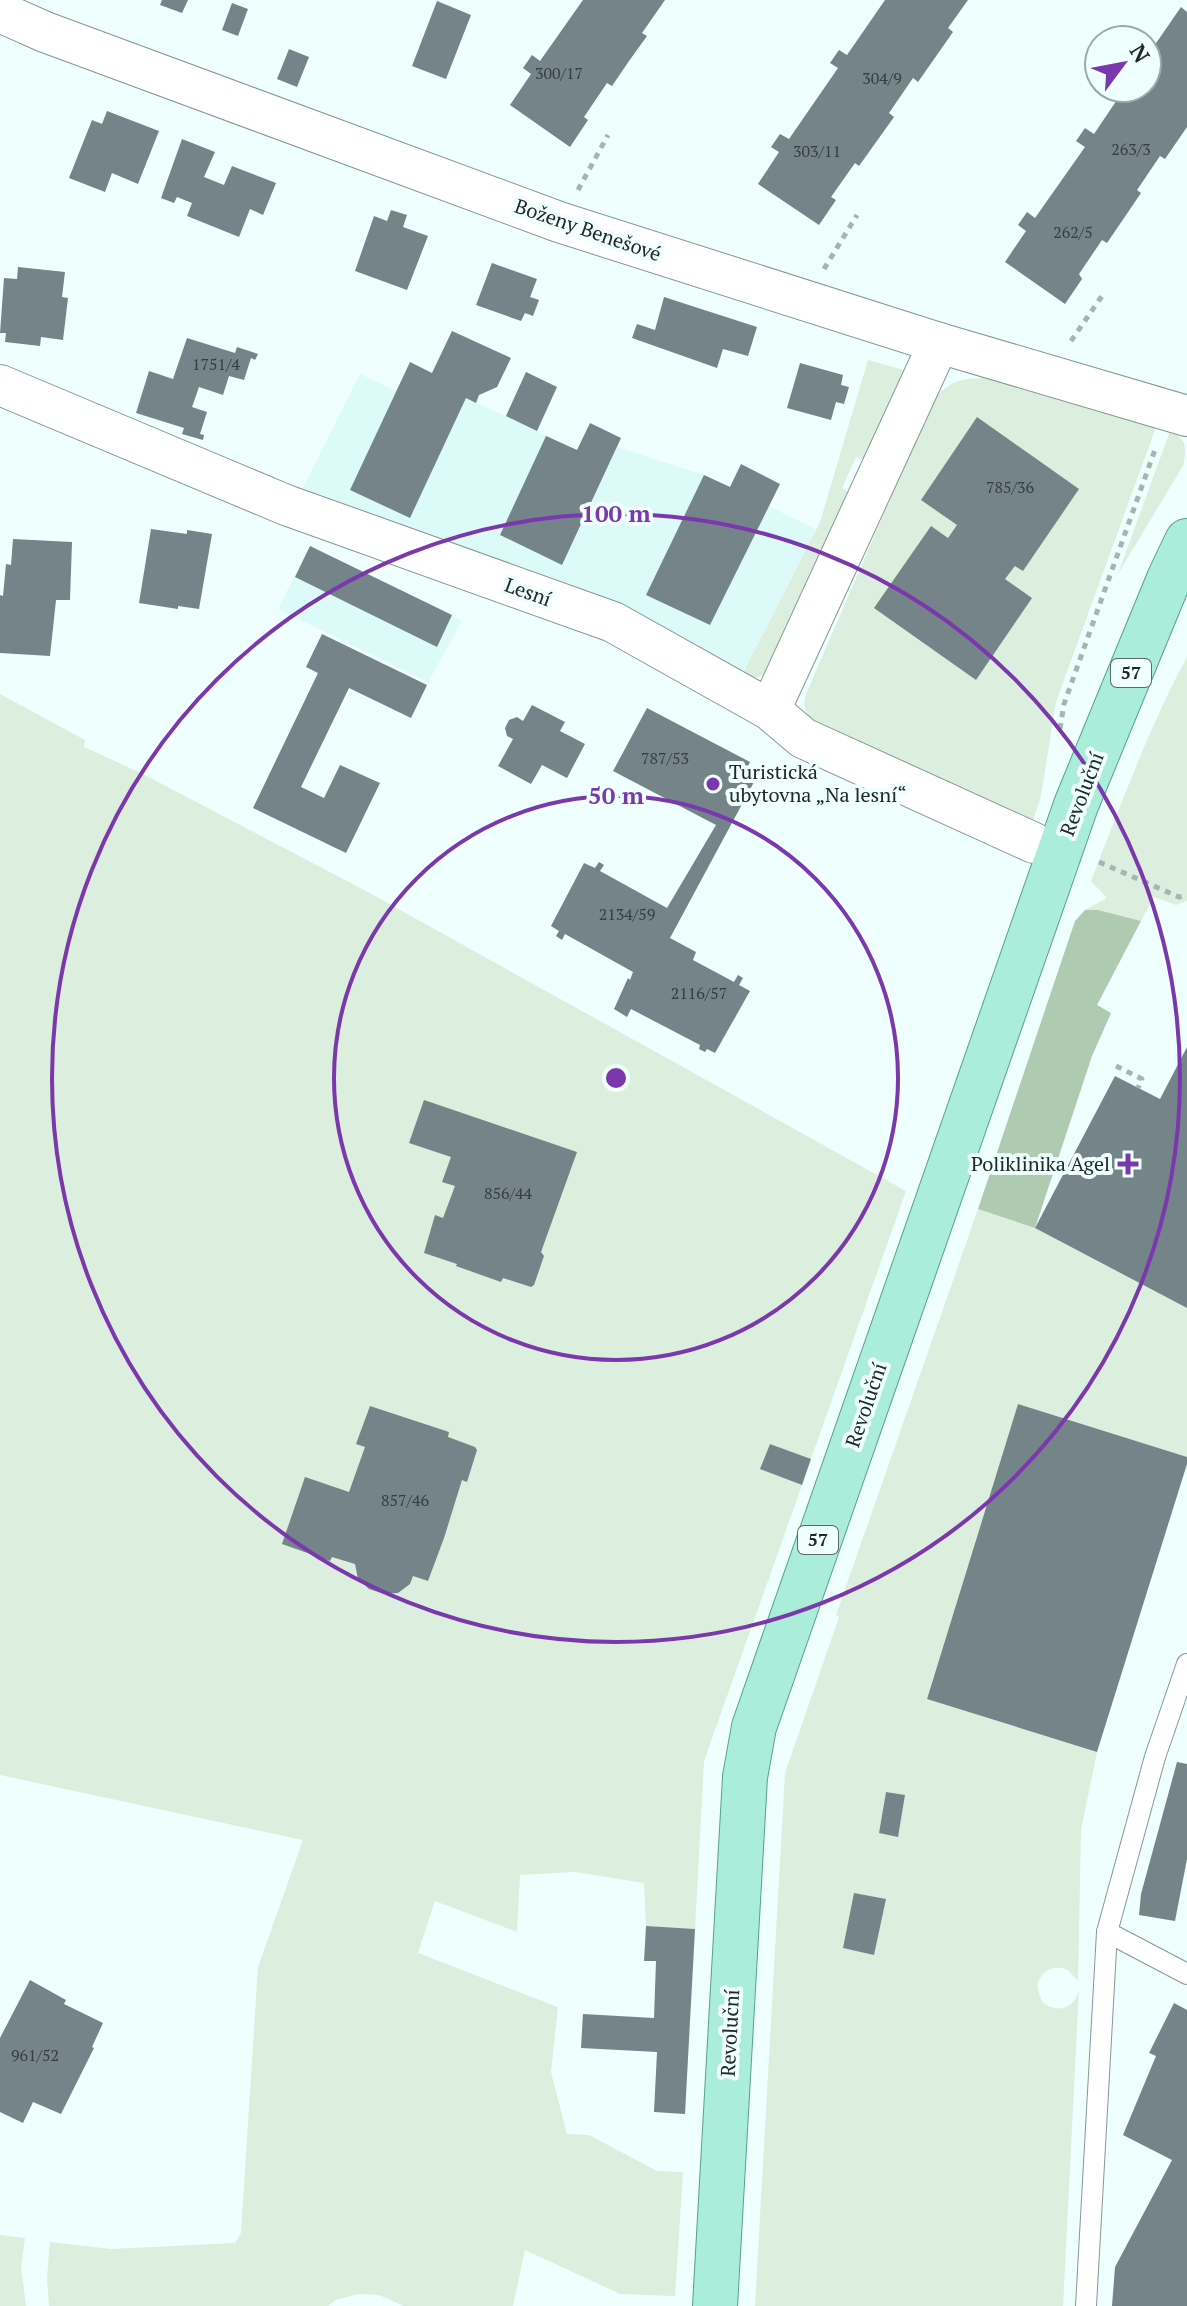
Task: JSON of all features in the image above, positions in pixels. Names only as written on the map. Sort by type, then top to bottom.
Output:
[{"type":"main road","name":"Revoluční","points":[[715,2306],[745,1777],[754,1727],[1076,805],[1187,541]]},
{"type":"street","name":"Boženy Benešové","points":[[0,12],[59,37],[559,222],[939,343],[1187,416]]},
{"type":"street","points":[[770,710],[939,343]]},
{"type":"street","name":"Lesní","points":[[0,385],[286,505],[613,622],[770,710],[803,738],[1034,843]]},
{"type":"lane","points":[[1086,2306],[1107,1932],[1155,1757],[1187,1664]]},
{"type":"lane","points":[[1107,1932],[1187,1974]]},
{"type":"path","points":[[559,222],[608,135]]},
{"type":"path","points":[[823,270],[857,215]]},
{"type":"path","points":[[1071,341],[1104,293]]},
{"type":"path","points":[[1091,859],[1179,897],[1187,895]]},
{"type":"path","points":[[1116,1066],[1142,1079],[1138,1088]]},
{"type":"shaded area","points":[[452,331],[511,358],[497,387],[479,395],[476,403],[506,416],[526,372],[557,387],[537,431],[577,450],[590,423],[621,438],[618,447],[704,475],[816,529],[741,677],[301,492],[360,374],[396,391],[410,362],[432,373]]},
{"type":"shaded area","points":[[310,546],[462,621],[428,682],[278,609]]},
{"type":"green space","points":[[868,360],[904,370],[904,382],[869,462],[856,457],[842,488],[854,496],[768,673],[758,677],[741,677],[820,522]]},
{"type":"green space","points":[[983,378],[1156,427],[1056,702],[1041,796],[1032,823],[813,725],[805,706],[806,694],[933,400],[955,382]]},
{"type":"green space","points":[[1170,431],[1180,437],[1184,444],[1184,464],[1118,574]]},
{"type":"green space","points":[[1187,657],[1187,901],[1176,905],[1154,897],[1141,921],[1098,910],[1085,910],[1107,898],[1091,881],[1147,739]]},
{"type":"green space","points":[[0,694],[85,740],[84,747],[141,773],[366,891],[906,1191],[811,1459],[770,1444],[761,1469],[802,1485],[704,1761],[695,1929],[646,1926],[644,1883],[575,1872],[520,1875],[517,1932],[435,1901],[418,1953],[558,2007],[551,2072],[567,2134],[589,2135],[657,2171],[683,2172],[675,2296],[620,2294],[525,2250],[513,2306],[404,2306],[379,2295],[358,2294],[336,2300],[328,2306],[49,2306],[47,2278],[50,2242],[111,2249],[235,2243],[241,2233],[258,1967],[303,1840],[0,1775]]},
{"type":"green space","points":[[1085,910],[1098,910],[1141,921],[1097,1005],[1111,1013],[1092,1056],[1035,1228],[978,1209],[1075,921]]},
{"type":"green space","points":[[978,1209],[1035,1228],[1187,1308],[1187,1457],[1018,1404],[927,1698],[1097,1752],[1081,1830],[1078,1981],[1068,1970],[1052,1969],[1044,1973],[1037,1987],[1042,2002],[1054,2008],[1069,2005],[1079,1989],[1063,2306],[755,2306],[785,1773],[839,1617],[836,1615]],"holes":[[[886,1792],[905,1795],[898,1836],[879,1832]],[[885,1899],[874,1954],[843,1948]]]},
{"type":"green space","points":[[0,2235],[25,2238],[21,2267],[26,2306],[0,2306]]},
{"type":"building","points":[[162,0],[188,0],[182,13],[160,5]]},
{"type":"building","points":[[583,0],[665,0],[642,33],[647,36],[612,86],[607,83],[584,117],[588,120],[570,147],[510,105],[531,74],[523,68],[532,55],[540,61]]},
{"type":"building","points":[[885,0],[968,0],[948,28],[953,32],[918,82],[913,78],[889,113],[894,117],[859,166],[855,163],[831,197],[836,200],[819,225],[758,184],[779,152],[771,147],[780,134],[789,139],[838,68],[830,63],[839,50],[847,55]]},
{"type":"building","points":[[437,1],[471,15],[446,79],[412,66]]},
{"type":"building","points":[[232,3],[248,9],[238,36],[222,30]]},
{"type":"building","points":[[1181,7],[1187,12],[1187,127],[1165,159],[1160,156],[1137,190],[1141,193],[1107,243],[1102,240],[1079,274],[1082,279],[1065,304],[1005,262],[1026,231],[1018,225],[1027,212],[1035,218],[1085,147],[1076,141],[1085,128],[1094,134],[1114,104],[1163,104],[1163,33]]},
{"type":"building","points":[[289,49],[309,57],[297,87],[277,79]]},
{"type":"building","points":[[107,111],[159,131],[138,184],[112,173],[105,192],[69,178],[92,120],[102,124]]},
{"type":"building","points":[[182,139],[215,152],[204,177],[224,185],[232,166],[276,183],[263,215],[250,209],[239,237],[187,216],[192,203],[177,197],[174,203],[161,198]]},
{"type":"building","points":[[391,210],[407,215],[403,227],[428,236],[407,290],[355,271],[374,216],[387,221]]},
{"type":"building","points":[[492,263],[537,279],[530,297],[539,300],[533,316],[525,313],[521,321],[476,305]]},
{"type":"building","points":[[18,267],[65,272],[62,297],[68,298],[63,340],[41,337],[40,346],[5,342],[6,333],[0,333],[4,278],[17,279]]},
{"type":"building","points":[[664,297],[757,327],[748,356],[723,349],[717,368],[632,338],[637,324],[655,330]]},
{"type":"building","points":[[452,331],[511,358],[497,387],[479,395],[476,403],[466,398],[410,518],[350,490],[410,362],[432,373]]},
{"type":"building","points":[[187,338],[235,353],[237,347],[258,354],[255,360],[251,358],[244,380],[229,376],[223,395],[199,387],[192,407],[207,412],[200,434],[204,435],[203,440],[182,434],[184,428],[136,413],[149,371],[173,379]]},
{"type":"building","points":[[800,363],[843,375],[841,385],[849,387],[844,404],[836,402],[831,420],[787,408]]},
{"type":"building","points":[[526,372],[557,387],[537,431],[506,416]]},
{"type":"building","points":[[977,417],[1079,489],[1023,571],[1015,566],[1005,579],[1032,598],[976,680],[874,608],[931,526],[948,538],[957,525],[921,500]]},
{"type":"building","points":[[590,423],[621,438],[562,565],[500,535],[546,436],[577,450]]},
{"type":"building","points":[[741,464],[780,484],[710,625],[646,595],[704,475],[730,487]]},
{"type":"building","points":[[151,529],[212,534],[199,609],[139,603]]},
{"type":"building","points":[[13,539],[72,542],[70,600],[56,600],[50,656],[0,653],[0,595],[3,596],[6,564],[11,565]]},
{"type":"building","points":[[310,546],[452,615],[437,647],[295,577]]},
{"type":"building","points":[[322,634],[427,685],[411,718],[349,688],[301,787],[324,798],[340,765],[380,783],[346,853],[253,808],[318,673],[306,667]]},
{"type":"building","points":[[532,705],[565,722],[560,731],[585,744],[567,778],[542,765],[531,784],[498,766],[513,739],[507,736],[505,728],[509,720],[517,717],[523,721]]},
{"type":"building","points":[[647,708],[750,762],[744,774],[754,782],[670,938],[696,952],[693,960],[734,982],[738,975],[743,978],[739,985],[750,991],[715,1053],[699,1049],[700,1045],[631,1009],[627,1017],[614,1009],[633,972],[565,934],[562,940],[556,936],[559,931],[551,926],[584,863],[595,868],[599,862],[604,865],[600,871],[667,908],[716,825],[613,771]]},
{"type":"building","name":"Poliklinika Agel","points":[[1187,1047],[1187,1308],[1035,1228],[1115,1076],[1160,1099]]},
{"type":"building","points":[[424,1100],[577,1152],[531,1287],[503,1278],[501,1282],[424,1253],[435,1215],[443,1218],[455,1186],[442,1182],[451,1157],[409,1143]]},
{"type":"building","points":[[1018,1404],[1187,1457],[1097,1752],[927,1699]]},
{"type":"building","points":[[370,1406],[449,1432],[448,1437],[477,1450],[467,1482],[462,1480],[428,1581],[413,1576],[410,1584],[398,1593],[384,1594],[369,1589],[358,1579],[355,1564],[332,1557],[330,1561],[282,1544],[305,1477],[349,1492],[365,1447],[356,1444]]},
{"type":"building","points":[[770,1444],[811,1459],[802,1485],[760,1469]]},
{"type":"building","points":[[1177,1762],[1187,1764],[1187,1859],[1175,1921],[1139,1915],[1141,1894]]},
{"type":"building","points":[[886,1792],[905,1795],[898,1837],[879,1833]]},
{"type":"building","points":[[854,1893],[886,1899],[874,1955],[843,1948]]},
{"type":"building","points":[[646,1926],[695,1929],[685,2114],[654,2112],[657,2052],[581,2048],[583,2014],[654,2018],[656,1961],[644,1961]]},
{"type":"building","points":[[30,1980],[66,2000],[64,2004],[103,2023],[61,2114],[33,2102],[23,2123],[0,2112],[0,2038]]},
{"type":"building","points":[[1174,2003],[1187,2010],[1187,2306],[1112,2306],[1115,2267],[1172,2160],[1123,2135],[1156,2056],[1149,2053]]},
{"type":"place","name":"Turistická ubytovna „Na lesní“","points":[[713,784]]},
{"type":"place","name":"Poliklinika Agel","points":[[1128,1164]]}]
